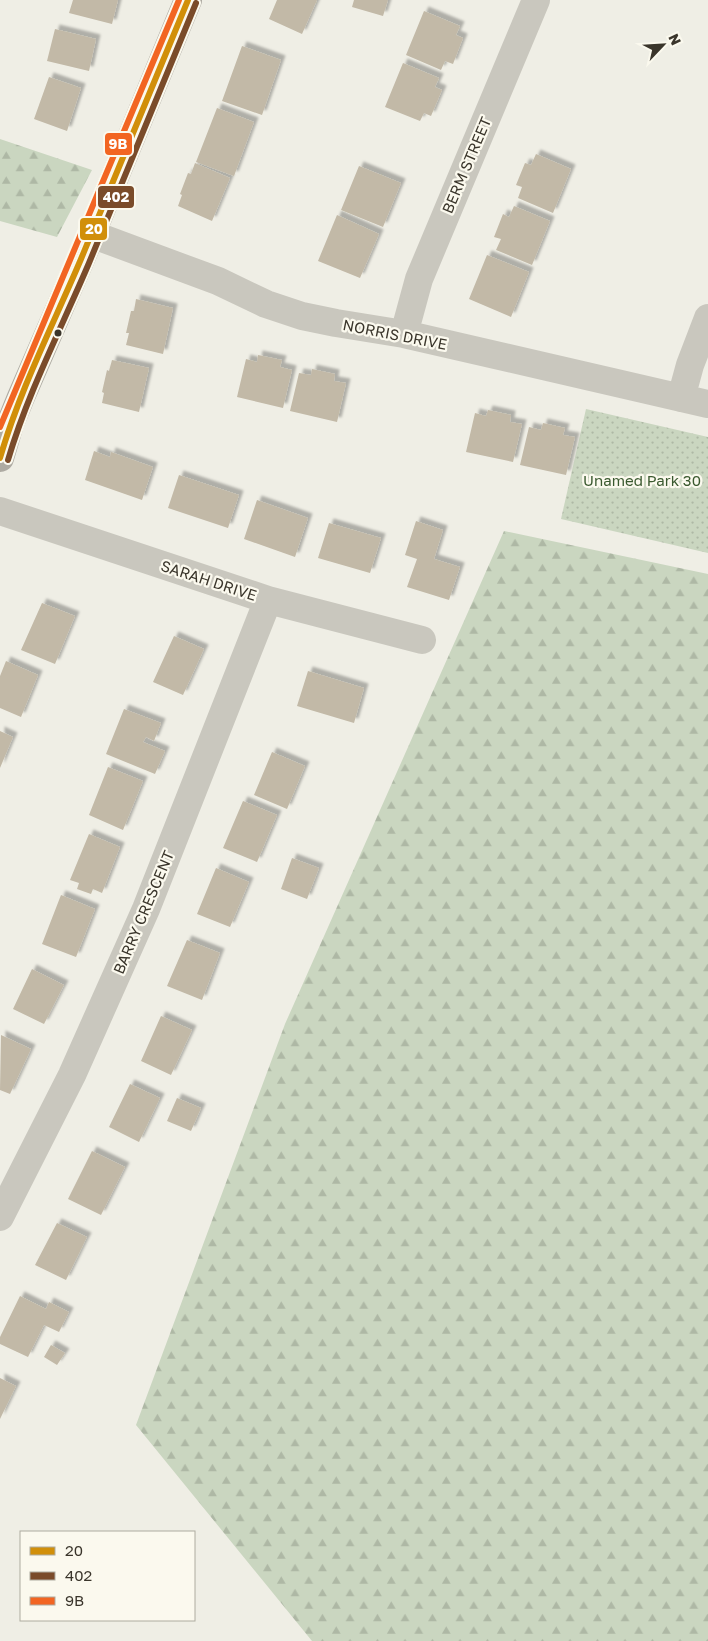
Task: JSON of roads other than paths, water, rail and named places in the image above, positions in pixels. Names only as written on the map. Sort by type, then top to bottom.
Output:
[{"type":"main road","points":[[0,458],[5,423],[91,234],[188,0]]},
{"type":"street","name":"BERM STREET","points":[[404,334],[419,279],[536,0]]},
{"type":"street","name":"NORRIS DRIVE","points":[[91,234],[218,281],[281,310],[336,323],[404,334],[708,404]]},
{"type":"street","points":[[681,398],[690,366],[708,318]]},
{"type":"street","name":"SARAH DRIVE","points":[[0,511],[268,600],[422,640]]},
{"type":"street","name":"BARRY CRESCENT","points":[[0,1217],[72,1075],[146,909],[268,600]]},
{"type":"park label","name":"Unamed Park 30","points":[[642,480]]}]
